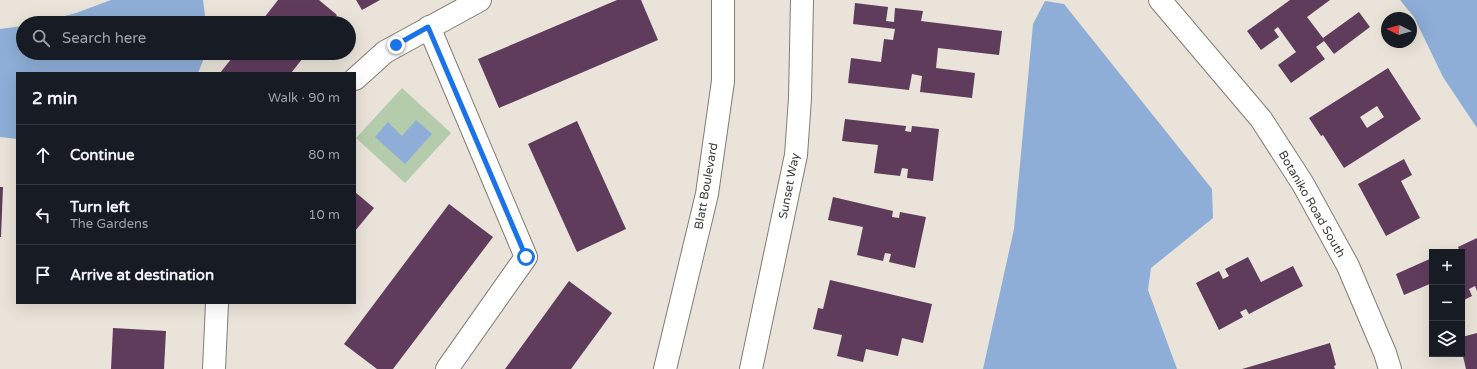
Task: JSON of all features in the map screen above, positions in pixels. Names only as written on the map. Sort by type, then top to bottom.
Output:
[{"type":"street","points":[[356,78],[385,52],[428,27],[480,0]]},
{"type":"street","name":"Blatt Boulevard","points":[[666,369],[707,194],[723,81],[723,0]]},
{"type":"street","name":"Sunset Way","points":[[751,369],[796,155],[800,98],[802,0]]},
{"type":"street","name":"Botaniko Road South","points":[[1160,0],[1261,119],[1303,184],[1348,266],[1385,353],[1390,369]]},
{"type":"street","points":[[428,27],[526,257],[447,369]]},
{"type":"street","points":[[214,369],[217,304]]},
{"type":"green space","points":[[402,88],[451,133],[405,183],[356,138]]},
{"type":"water","points":[[111,0],[203,0],[205,16],[65,16]]},
{"type":"water","points":[[1400,0],[1477,0],[1477,128],[1443,77],[1417,23],[1417,12],[1410,12]]},
{"type":"water","points":[[1045,1],[1064,4],[1212,189],[1213,218],[1151,268],[1148,290],[1177,369],[983,369],[1014,229],[1033,24]]},
{"type":"water","points":[[16,27],[16,60],[203,60],[198,72],[16,72],[16,139],[0,137],[0,29]]},
{"type":"water","points":[[416,120],[432,134],[405,164],[375,137],[388,122],[402,136]]},
{"type":"building","points":[[278,0],[319,0],[337,15],[336,16],[265,16]]},
{"type":"building","points":[[356,0],[380,0],[362,10]]},
{"type":"building","points":[[617,0],[641,0],[658,40],[499,108],[478,59]]},
{"type":"building","points":[[1290,0],[1330,0],[1307,17],[1323,38],[1359,12],[1370,27],[1334,54],[1324,41],[1316,47],[1325,59],[1291,83],[1278,65],[1296,52],[1278,27],[1274,30],[1279,37],[1261,50],[1247,31]]},
{"type":"building","points":[[855,3],[888,7],[886,21],[894,22],[895,8],[923,11],[921,21],[1002,31],[999,55],[938,48],[936,68],[975,73],[972,98],[920,92],[922,76],[912,74],[909,90],[848,83],[851,58],[881,62],[884,39],[893,40],[895,29],[853,24]]},
{"type":"building","points":[[230,60],[301,60],[292,72],[221,72]]},
{"type":"building","points":[[1388,68],[1421,119],[1344,168],[1323,135],[1321,136],[1309,118]],"holes":[[[1377,106],[1384,117],[1367,128],[1360,117]]]},
{"type":"building","points":[[845,119],[906,126],[905,131],[911,132],[912,126],[939,129],[933,181],[907,178],[908,169],[902,168],[900,176],[874,173],[878,145],[842,141]]},
{"type":"building","points":[[577,121],[626,229],[577,252],[528,144]]},
{"type":"building","points":[[1404,159],[1412,175],[1401,181],[1420,218],[1386,236],[1358,184]]},
{"type":"building","points":[[0,187],[3,187],[1,237],[0,237]]},
{"type":"building","points":[[356,193],[374,208],[356,230]]},
{"type":"building","points":[[833,197],[893,211],[892,217],[899,218],[900,212],[926,217],[915,268],[889,262],[891,254],[885,253],[883,261],[857,255],[863,227],[828,220]]},
{"type":"building","points":[[449,204],[493,237],[393,369],[377,369],[344,344]]},
{"type":"building","points":[[1477,238],[1477,291],[1475,286],[1469,289],[1472,296],[1465,300],[1465,249],[1459,249],[1458,247]]},
{"type":"building","points":[[1248,257],[1261,282],[1293,266],[1303,286],[1249,314],[1246,309],[1240,312],[1243,317],[1219,330],[1196,283],[1219,271],[1223,279],[1229,276],[1225,269]]},
{"type":"building","points":[[1429,259],[1429,284],[1404,295],[1396,274]]},
{"type":"building","points":[[830,280],[932,304],[923,343],[902,338],[898,356],[866,349],[863,362],[837,356],[842,335],[813,329],[818,308],[823,309]]},
{"type":"building","points":[[569,281],[612,313],[571,369],[505,369]]},
{"type":"building","points":[[113,328],[166,331],[164,369],[111,369]]},
{"type":"building","points":[[1477,333],[1477,369],[1466,369],[1463,357],[1465,357],[1465,336]]},
{"type":"building","points":[[1330,343],[1336,365],[1334,366],[1335,369],[1242,369]]},
{"type":"route","points":[[396,45],[428,27],[526,257]]}]
